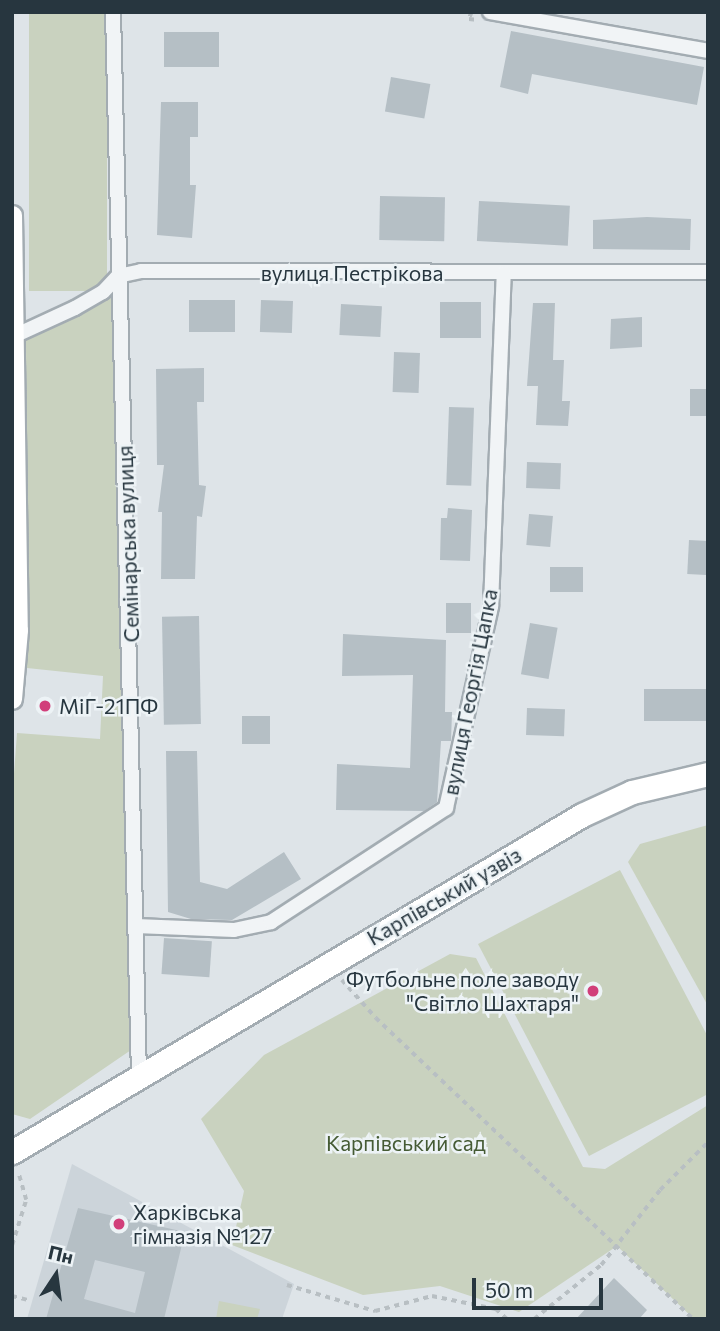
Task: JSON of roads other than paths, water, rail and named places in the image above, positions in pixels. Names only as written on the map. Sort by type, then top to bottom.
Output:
[{"type":"main road","points":[[12,215],[18,630],[12,699]]},
{"type":"main road","name":"Карпівський узвіз","points":[[15,1162],[139,1076],[582,815],[632,792],[708,774]]},
{"type":"street","name":"Семінарська вулиця","points":[[113,12],[139,1076]]},
{"type":"street","points":[[490,12],[708,51]]},
{"type":"street","name":"вулиця Пестрікова","points":[[118,276],[141,271],[708,272]]},
{"type":"street","name":"вулиця Георгія Цапка","points":[[136,926],[234,930],[271,922],[446,808],[491,606],[503,273]]},
{"type":"street","points":[[13,336],[103,292],[118,276]]},
{"type":"place","name":"МіГ-21ПФ","points":[[45,706]]},
{"type":"place","name":"Футбольне поле заводу \"Світло Шахтаря\"","points":[[593,991]]},
{"type":"place","name":"Харківська гімназія №127","points":[[119,1224]]},
{"type":"park label","name":"Карпівський сад","points":[[406,1143]]}]
